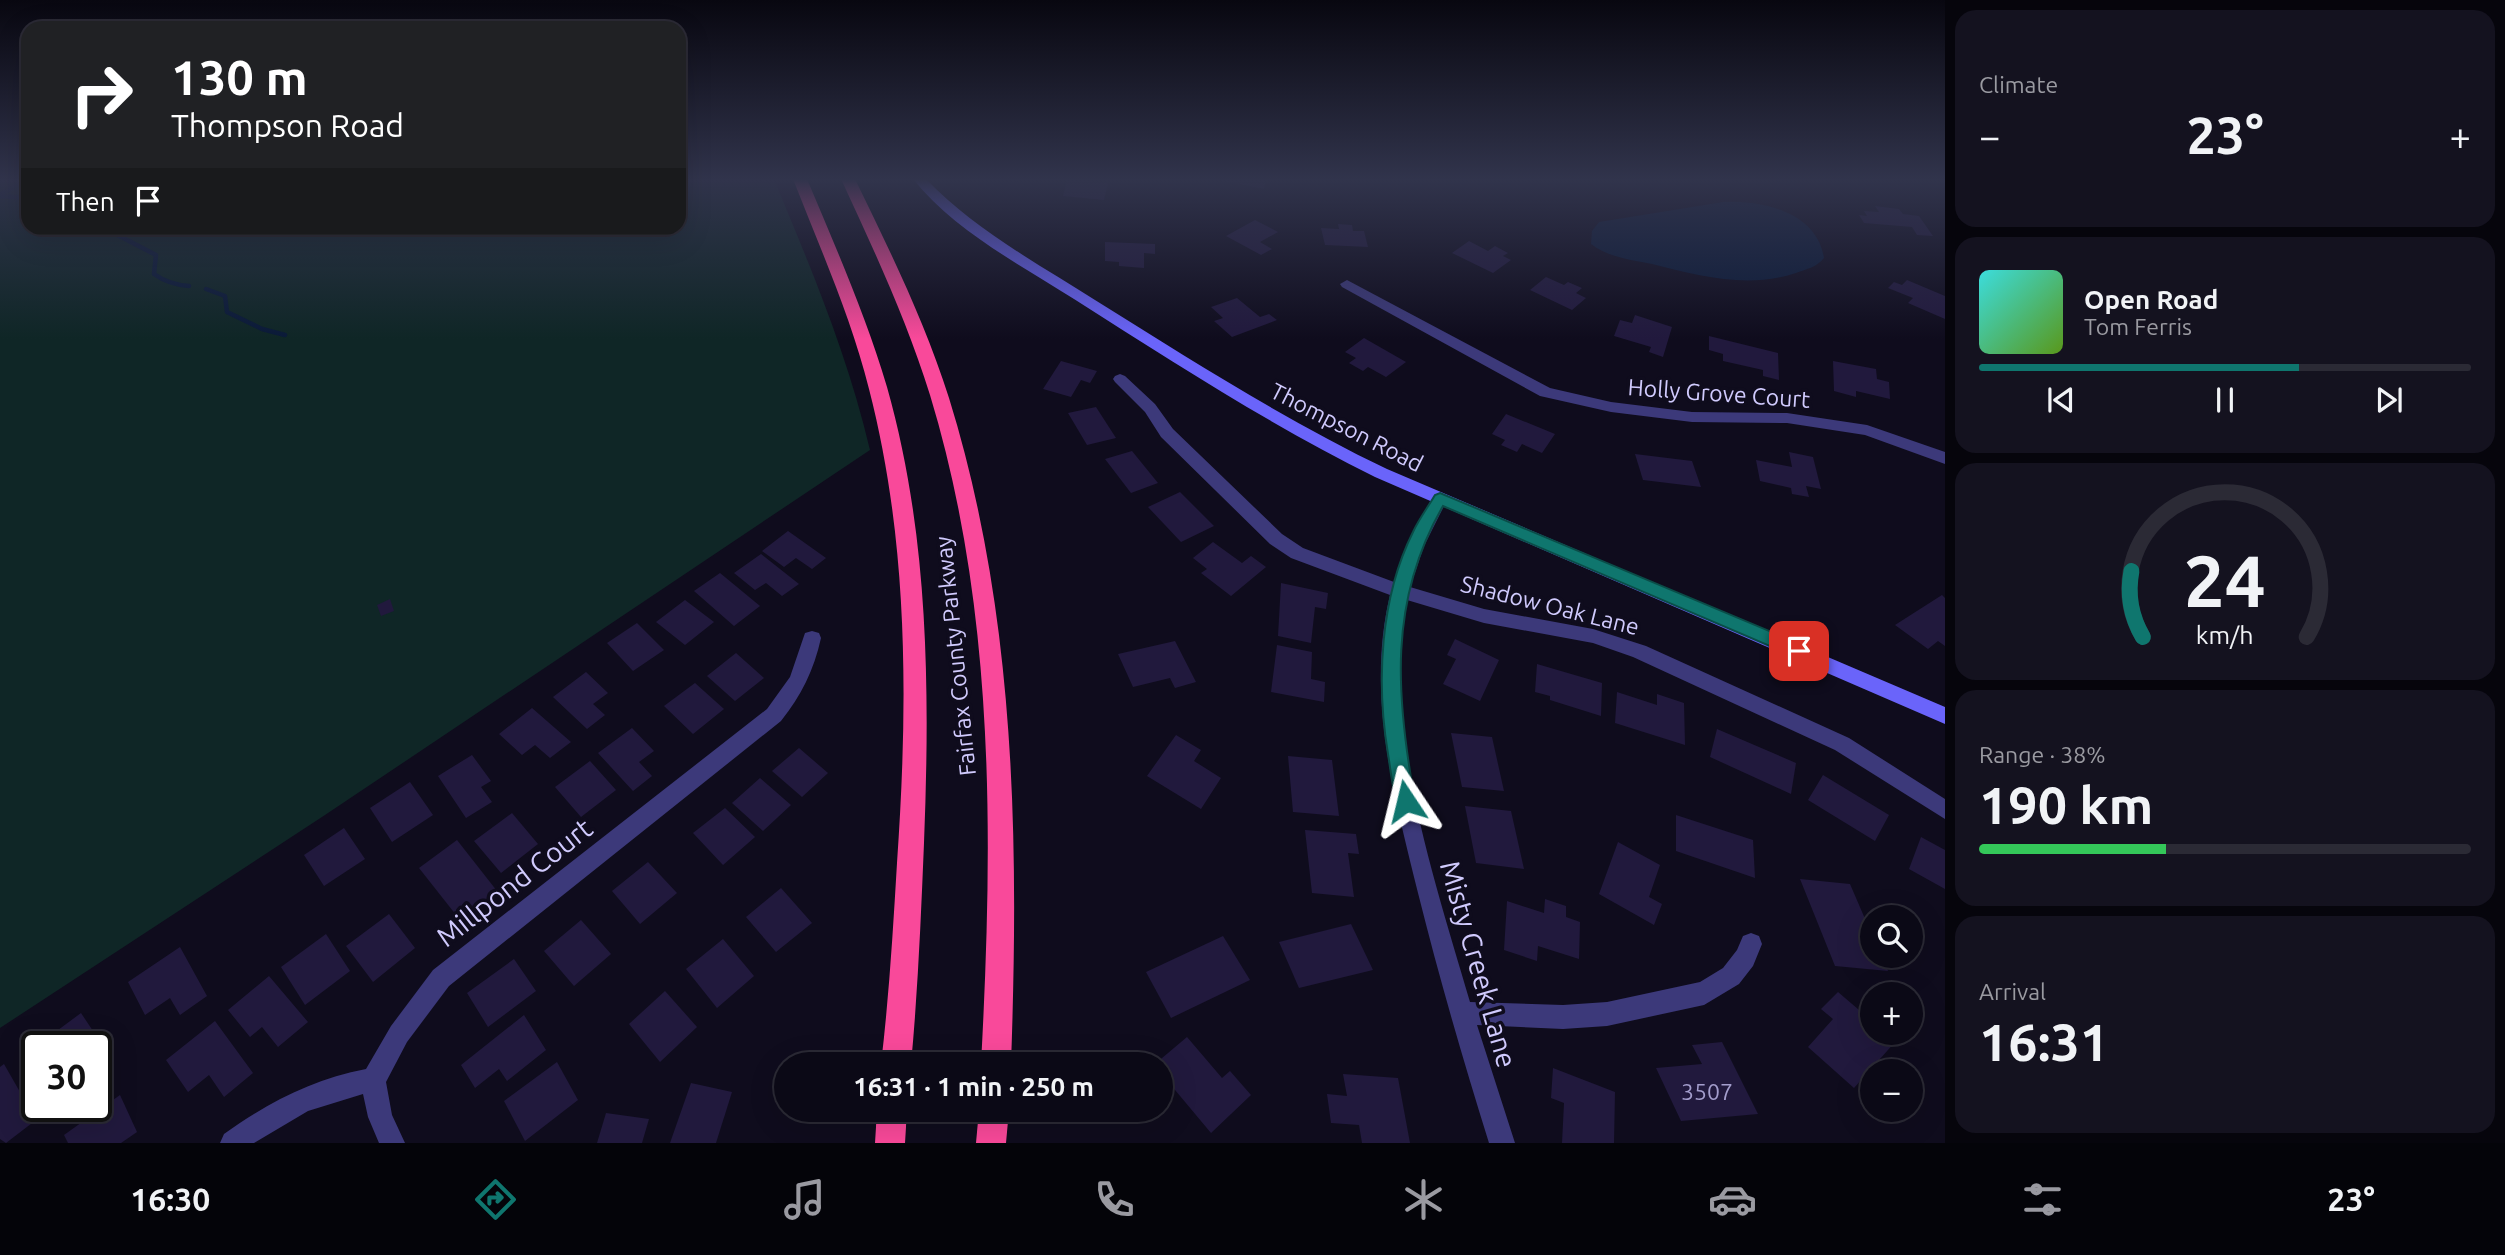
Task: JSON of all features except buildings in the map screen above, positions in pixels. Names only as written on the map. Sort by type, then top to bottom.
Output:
[{"type":"highway","name":"Fairfax County Parkway","points":[[821,232],[861,335],[878,388],[900,491],[911,566],[918,674],[916,756],[903,997],[897,1052]]},
{"type":"highway","name":"Fairfax County Parkway","points":[[872,232],[919,335],[957,458],[974,540],[998,744],[1001,898],[996,1052]]},
{"type":"highway","points":[[890,1143],[891,1122]]},
{"type":"highway","points":[[992,1143],[993,1122]]},
{"type":"street","name":"Thompson Road","points":[[981,232],[1216,383],[1316,441],[1440,498],[1849,672],[1945,716]]},
{"type":"street","name":"Holly Grove Court","points":[[1347,284],[1545,392],[1611,407],[1692,416],[1787,418],[1867,430],[1945,457]]},
{"type":"street","points":[[1120,379],[1150,408],[1167,433],[1276,539],[1297,553],[1399,591]]},
{"type":"street","name":"Misty Creek Lane","points":[[1440,498],[1420,532],[1399,591],[1392,633],[1390,680],[1394,738],[1406,801],[1444,953],[1502,1143]]},
{"type":"street","name":"Shadow Oak Lane","points":[[1399,591],[1484,616],[1592,636],[1639,651],[1842,744],[1945,810]]},
{"type":"street","name":"Millpond Court","points":[[373,1080],[413,1013],[441,978],[774,715],[793,693],[803,673],[812,638]]},
{"type":"street","points":[[1462,1013],[1563,1017],[1607,1014],[1704,993],[1731,976],[1745,958],[1751,944]]},
{"type":"street","points":[[233,1143],[277,1112],[311,1095],[344,1084],[373,1080],[380,1117],[392,1143]]},
{"type":"green space","points":[[0,232],[21,232],[21,235],[686,235],[686,232],[796,232],[840,346],[870,450],[325,815],[0,1028]]},
{"type":"water","points":[[1592,232],[1813,232],[1824,258],[1815,266],[1778,278],[1724,279],[1612,255],[1591,244]]},
{"type":"waterway","points":[[117,235],[156,255],[154,274],[171,283],[189,286]]},
{"type":"waterway","points":[[206,289],[225,296],[227,312],[262,329],[285,335]]},
{"type":"route","points":[[1406,801],[1394,738],[1390,680],[1392,633],[1399,591],[1408,564],[1420,532],[1440,498],[1799,651]]}]
